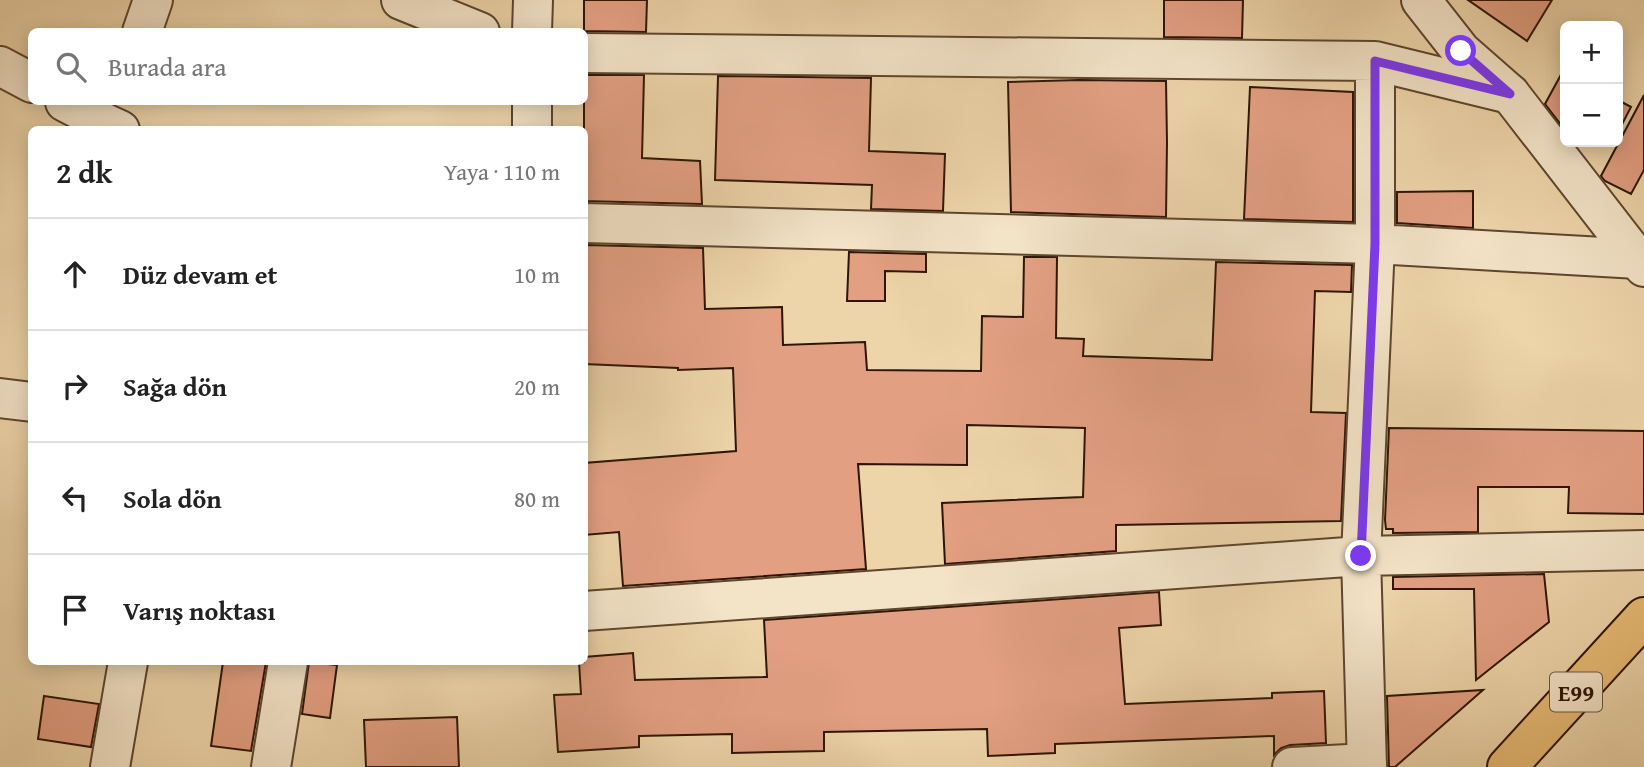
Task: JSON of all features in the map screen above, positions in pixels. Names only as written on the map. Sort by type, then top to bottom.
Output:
[{"type":"highway","name":"E99","points":[[1507,767],[1644,617]]},
{"type":"street","points":[[143,28],[153,0]]},
{"type":"street","points":[[401,0],[470,28]]},
{"type":"street","points":[[532,28],[533,0]]},
{"type":"street","points":[[1421,0],[1461,51],[1510,94],[1641,263]]},
{"type":"street","points":[[588,53],[1375,61],[1510,94]]},
{"type":"street","points":[[1292,767],[1367,765],[1361,556],[1375,244],[1375,61]]},
{"type":"street","points":[[0,66],[28,81]]},
{"type":"street","points":[[74,105],[114,118]]},
{"type":"street","points":[[532,105],[532,126]]},
{"type":"street","points":[[588,223],[1375,244],[1641,263]]},
{"type":"street","points":[[0,398],[28,402]]},
{"type":"street","points":[[588,611],[1361,556],[1644,550]]},
{"type":"street","points":[[110,767],[127,665]]},
{"type":"street","points":[[271,767],[288,665]]},
{"type":"building","points":[[584,0],[647,0],[646,32],[588,31],[588,28],[584,28]]},
{"type":"building","points":[[1164,0],[1243,0],[1242,38],[1164,37]]},
{"type":"building","points":[[1468,0],[1552,0],[1527,41]]},
{"type":"building","points":[[588,75],[644,75],[642,158],[700,161],[702,204],[588,201],[588,126],[584,126],[584,105],[588,105]]},
{"type":"building","points":[[718,76],[871,78],[869,151],[945,154],[943,211],[871,209],[872,185],[715,180]]},
{"type":"building","points":[[1560,76],[1560,124],[1545,104]]},
{"type":"building","points":[[1166,81],[1166,217],[1011,212],[1008,82]]},
{"type":"building","points":[[1250,87],[1353,92],[1353,222],[1244,219]]},
{"type":"building","points":[[1644,95],[1644,170],[1631,194],[1605,181],[1601,176],[1616,147],[1623,147],[1623,135]]},
{"type":"building","points":[[1623,103],[1631,107],[1623,122]]},
{"type":"building","points":[[1473,191],[1473,228],[1397,223],[1397,192]]},
{"type":"building","points":[[588,245],[703,248],[705,309],[782,307],[783,345],[865,342],[867,370],[981,371],[982,316],[1023,317],[1024,257],[1057,257],[1056,338],[1084,339],[1083,356],[1212,360],[1216,262],[1352,265],[1351,292],[1315,291],[1311,412],[1346,413],[1341,521],[1116,525],[1116,551],[945,564],[942,503],[1083,497],[1085,428],[967,425],[967,465],[858,464],[866,569],[623,586],[619,532],[588,535],[588,463],[736,451],[733,368],[588,364]]},
{"type":"building","points":[[849,252],[926,254],[926,272],[885,271],[885,301],[847,301]]},
{"type":"building","points":[[1389,428],[1644,431],[1644,514],[1568,513],[1569,487],[1478,487],[1478,532],[1393,533],[1393,529],[1386,529],[1385,520]]},
{"type":"building","points":[[1544,574],[1549,622],[1476,680],[1474,589],[1393,589],[1393,577]]},
{"type":"building","points":[[1159,592],[1161,625],[1119,628],[1125,704],[1272,698],[1272,693],[1324,691],[1326,743],[1290,745],[1281,748],[1274,755],[1274,736],[1055,744],[1055,753],[988,756],[987,729],[824,732],[824,751],[732,753],[732,734],[639,736],[639,747],[558,752],[554,695],[581,694],[579,665],[588,665],[588,657],[633,653],[635,680],[767,677],[764,620]]},
{"type":"building","points":[[223,665],[265,665],[251,751],[211,746]]},
{"type":"building","points":[[309,665],[337,665],[330,718],[302,714]]},
{"type":"building","points":[[1483,690],[1395,767],[1389,767],[1387,696]]},
{"type":"building","points":[[44,696],[99,704],[91,747],[38,739]]},
{"type":"building","points":[[457,717],[459,767],[366,767],[364,720]]},
{"type":"route","points":[[1361,556],[1375,244],[1375,61],[1510,94],[1461,51]]}]
